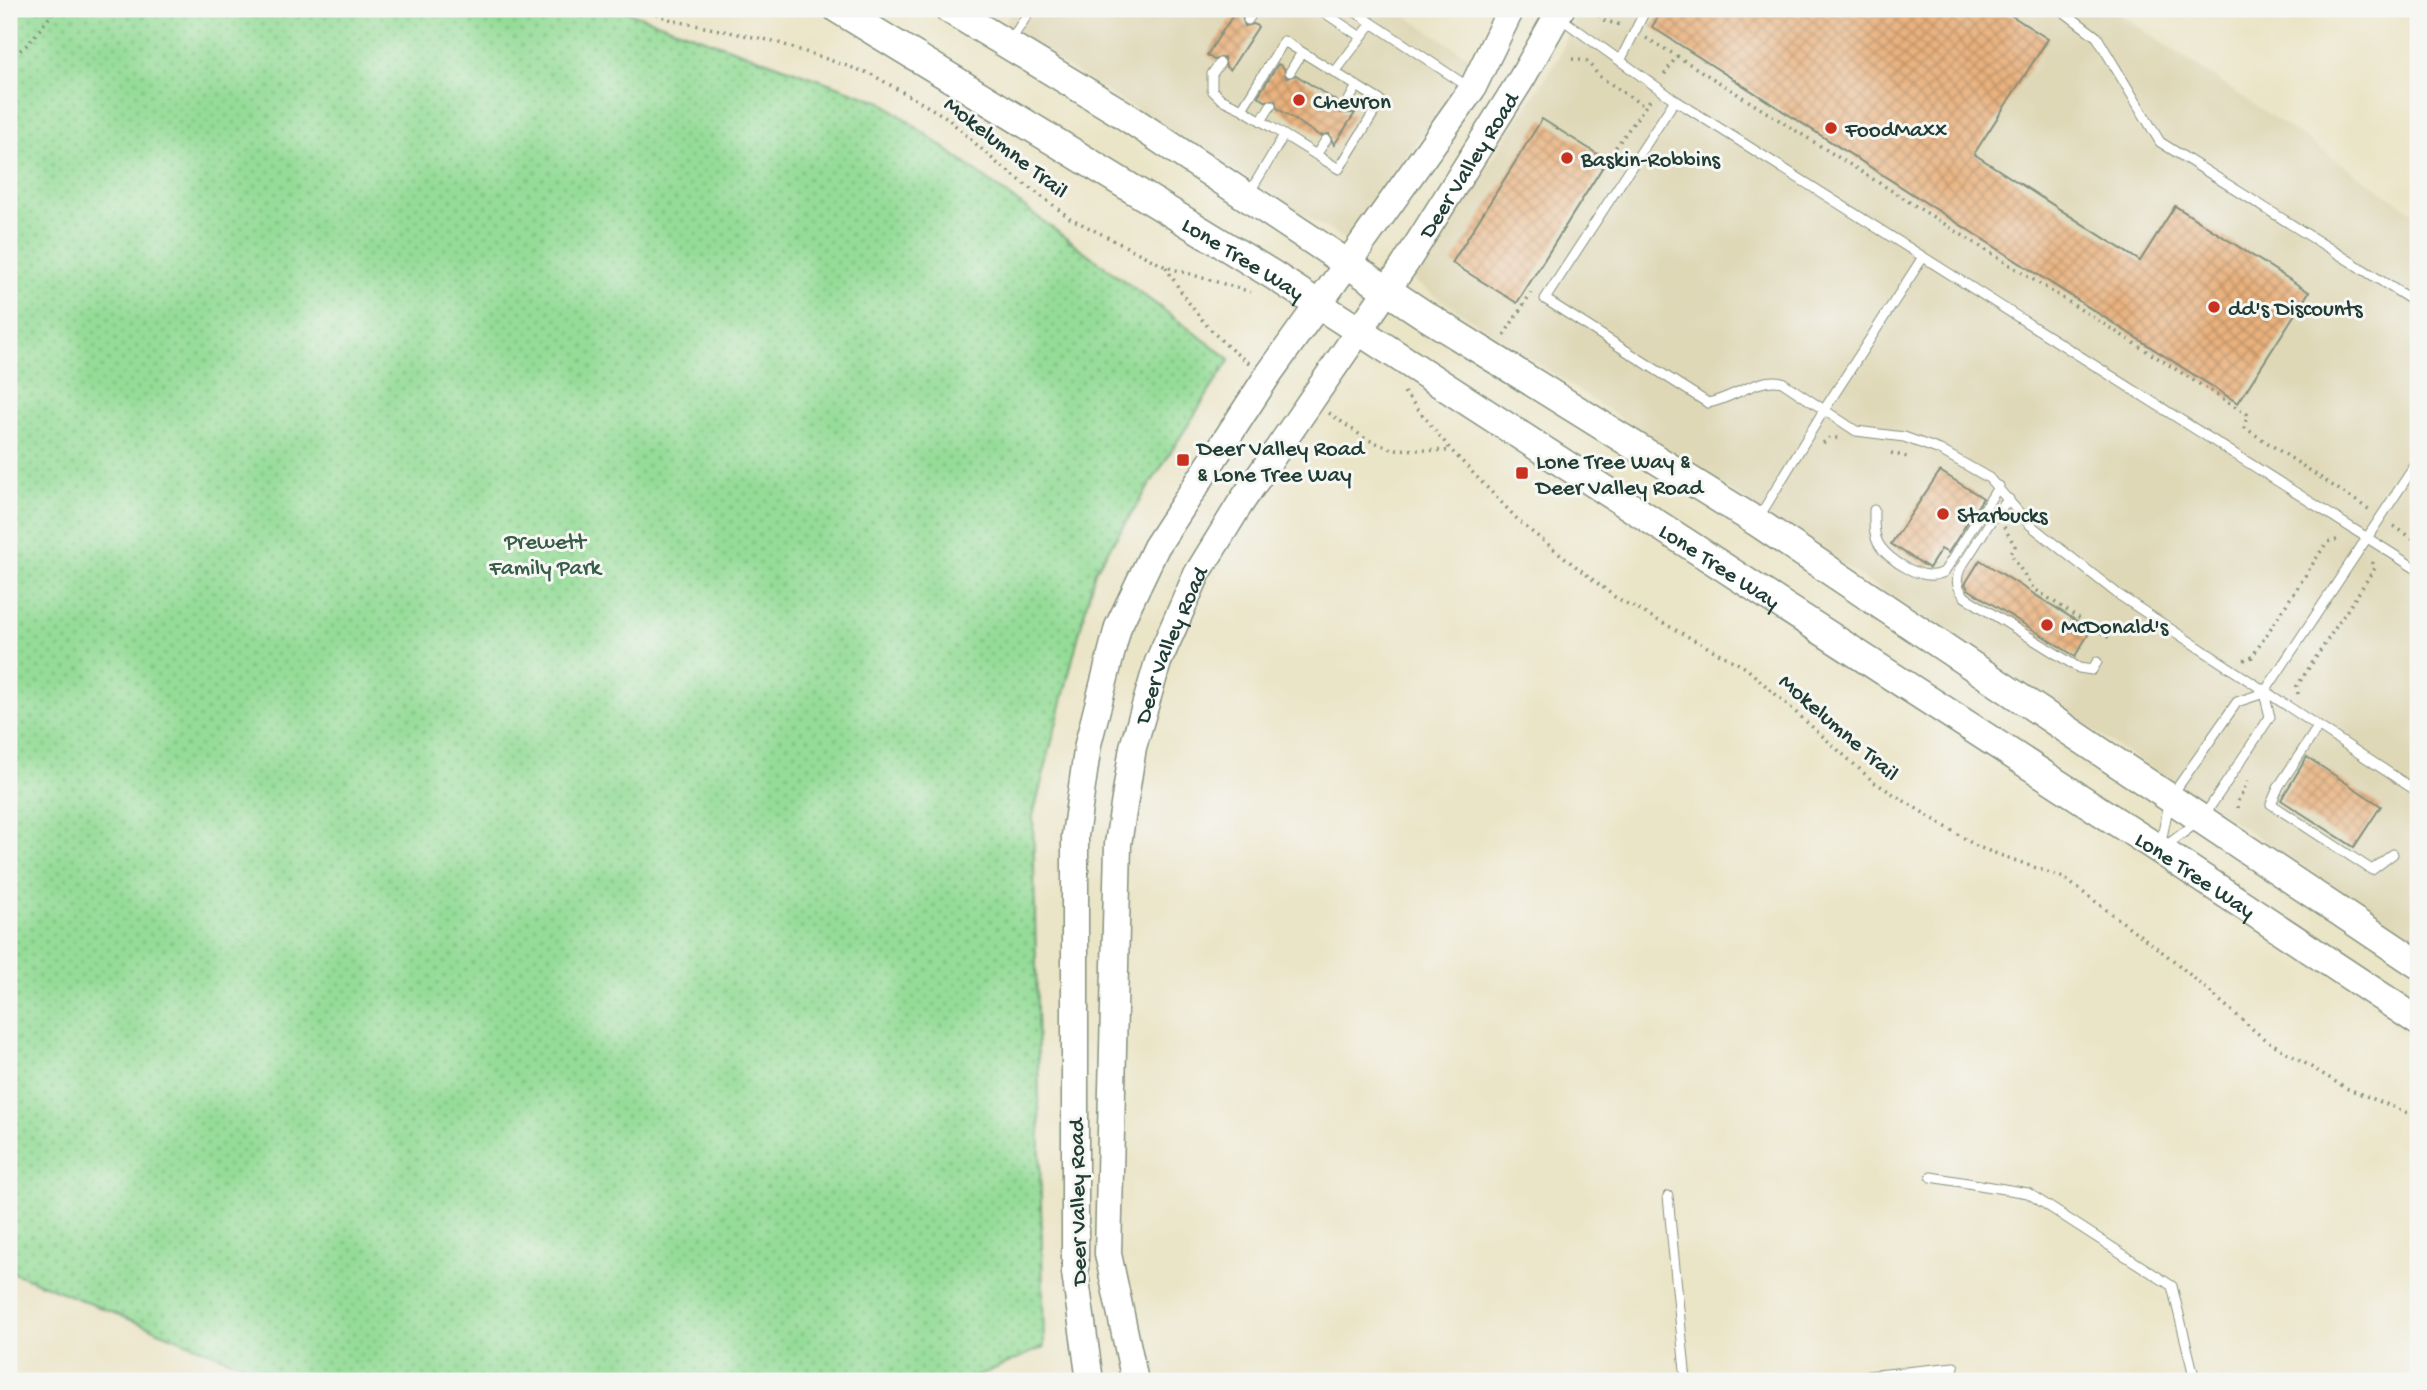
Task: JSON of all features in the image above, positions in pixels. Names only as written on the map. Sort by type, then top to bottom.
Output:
[{"type":"main road","name":"Lone Tree Way","points":[[838,9],[1319,305],[2160,850],[2418,1021]]},
{"type":"main road","points":[[948,9],[1009,44],[1387,290],[1757,522],[2418,964]]},
{"type":"main road","name":"Deer Valley Road","points":[[1090,1381],[1075,1273],[1076,836],[1088,744],[1118,627],[1156,547],[1268,375],[1472,89],[1511,9]]},
{"type":"main road","name":"Deer Valley Road","points":[[1135,1381],[1108,1254],[1118,844],[1133,747],[1158,662],[1197,575],[1242,500],[1387,290],[1522,78],[1558,11]]},
{"type":"lane","points":[[1009,44],[1031,9]]},
{"type":"lane","points":[[1248,20],[1255,9]]},
{"type":"lane","points":[[1319,9],[1361,37]]},
{"type":"lane","points":[[1351,9],[1472,89]]},
{"type":"lane","points":[[1621,60],[1647,9]]},
{"type":"lane","points":[[2060,9],[2097,37],[2160,142],[2418,304]]},
{"type":"lane","points":[[1558,11],[1675,100],[2418,569]]},
{"type":"lane","points":[[1335,72],[1372,23]]},
{"type":"lane","points":[[1220,63],[1212,74],[1212,90],[1221,99],[1242,109],[1339,169],[1381,101],[1284,41],[1242,109]]},
{"type":"lane","points":[[1290,72],[1302,52]]},
{"type":"lane","points":[[1345,107],[1357,86]]},
{"type":"lane","points":[[1675,100],[1545,299],[1708,403],[1724,400],[1771,379],[1782,382],[1856,431],[1904,437],[1940,450],[1999,486],[2029,524],[2074,562],[2264,693],[2418,792]]},
{"type":"lane","points":[[1261,121],[1271,105]]},
{"type":"lane","points":[[1247,197],[1284,135]]},
{"type":"lane","points":[[1316,155],[1326,140]]},
{"type":"lane","points":[[1757,522],[1824,410],[1923,257]]},
{"type":"lane","points":[[2160,850],[2170,798],[2237,702],[2264,693],[2418,461]]},
{"type":"lane","points":[[1874,510],[1875,535],[1885,552],[1917,573],[1937,576],[1944,572],[1999,486]]},
{"type":"lane","points":[[2009,499],[1960,569],[1956,579],[1958,588],[1965,597],[2079,668],[2092,670],[2097,662]]},
{"type":"lane","points":[[2160,850],[2202,820],[2270,717],[2264,693]]},
{"type":"lane","points":[[2318,727],[2278,786],[2271,804],[2372,870],[2393,854]]},
{"type":"lane","points":[[1931,1177],[2028,1193],[2172,1286],[2193,1372],[2188,1381]]},
{"type":"lane","points":[[1668,1196],[1686,1381]]},
{"type":"lane","points":[[1819,1381],[1954,1367]]},
{"type":"path","points":[[9,59],[28,44],[56,9]]},
{"type":"path","name":"Mokelumne Trail","points":[[643,9],[675,21],[773,41],[871,74],[946,117],[997,163],[1070,218],[1166,267],[1256,294]]},
{"type":"path","points":[[1594,10],[1605,21],[1635,32],[1677,56],[2247,414],[2245,428],[2418,542]]},
{"type":"path","points":[[1609,171],[1616,160],[1610,155],[1677,56]]},
{"type":"path","points":[[1572,58],[1587,61],[1599,76],[1645,107]]},
{"type":"path","points":[[1166,267],[1179,290],[1224,346],[1268,375]]},
{"type":"path","points":[[1504,335],[1532,290]]},
{"type":"path","name":"Mokelumne Trail","points":[[1399,388],[1452,452],[1522,524],[1615,597],[1746,667],[1874,782],[1978,847],[2064,878],[2173,960],[2263,1038],[2346,1088],[2418,1117]]},
{"type":"path","points":[[1310,400],[1366,439],[1392,449],[1452,452]]},
{"type":"path","points":[[1818,452],[1829,438],[1835,437],[1846,442]]},
{"type":"path","points":[[1888,452],[1916,459]]},
{"type":"path","points":[[2236,673],[2244,659],[2252,657],[2327,542],[2339,542],[2364,506]]},
{"type":"path","points":[[1996,514],[2015,546],[2010,553],[2034,588],[2111,639]]},
{"type":"path","points":[[2292,711],[2299,699],[2297,686],[2375,568],[2373,563],[2396,527]]},
{"type":"path","points":[[2238,808],[2241,792],[2248,781]]},
{"type":"shaded area","points":[[1013,9],[1395,9],[1474,60],[1347,241],[1002,27]]},
{"type":"shaded area","points":[[1577,9],[2112,9],[2418,215],[2418,940],[2145,765],[1413,281],[1559,57]]},
{"type":"green space","name":"Prewett Family Park","points":[[9,9],[620,9],[882,102],[1230,359],[1095,571],[1033,816],[1044,1347],[967,1381],[283,1381],[9,1271]]},
{"type":"building","points":[[1663,9],[2001,9],[2048,39],[1974,154],[2140,261],[2175,206],[2309,292],[2238,403],[1652,27]]},
{"type":"building","points":[[1235,12],[1242,16],[1245,26],[1254,24],[1258,27],[1230,70],[1226,67],[1224,57],[1214,60],[1207,55]]},
{"type":"building","name":"Chevron","points":[[1278,64],[1284,68],[1286,78],[1296,75],[1339,103],[1341,113],[1355,113],[1334,145],[1329,134],[1320,136],[1277,108],[1275,100],[1265,101],[1258,96]]},
{"type":"building","points":[[1542,119],[1607,160],[1517,303],[1452,263]]},
{"type":"building","name":"Starbucks","points":[[1940,471],[1983,498],[1948,553],[1941,549],[1929,568],[1891,544]]},
{"type":"building","points":[[1980,560],[2091,630],[2075,656],[1968,589],[1965,584]]},
{"type":"building","points":[[2307,757],[2381,806],[2354,847],[2281,800]]},
{"type":"place","name":"Chevron","points":[[1299,100]]},
{"type":"place","name":"FoodMaxx","points":[[1831,128]]},
{"type":"place","name":"Baskin-Robbins","points":[[1567,158]]},
{"type":"place","name":"dd's Discounts","points":[[2214,307]]},
{"type":"place","name":"Deer Valley Road & Lone Tree Way","points":[[1183,460]]},
{"type":"place","name":"Lone Tree Way & Deer Valley Road","points":[[1522,473]]},
{"type":"place","name":"Starbucks","points":[[1943,514]]},
{"type":"place","name":"McDonald's","points":[[2047,625]]}]
